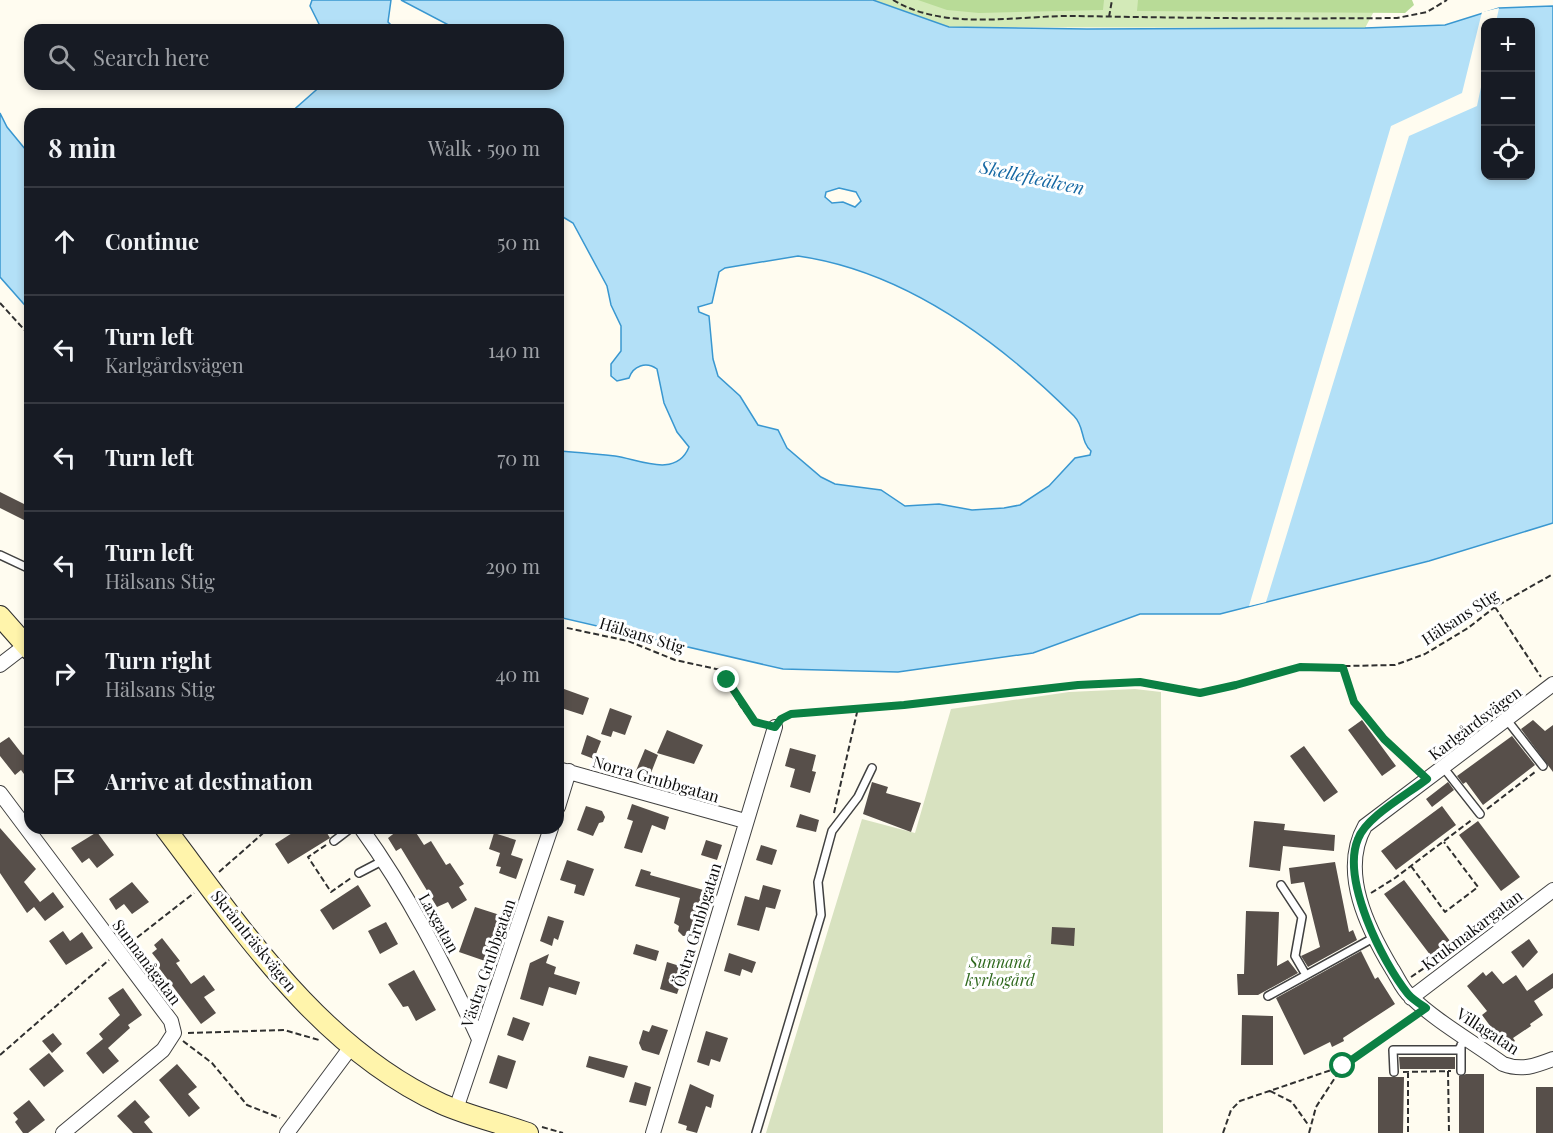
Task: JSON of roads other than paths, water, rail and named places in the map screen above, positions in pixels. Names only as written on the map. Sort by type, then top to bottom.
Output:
[{"type":"main road","points":[[0,616],[24,641]]},
{"type":"main road","name":"Skråmträskvägen","points":[[170,834],[279,972],[347,1051],[442,1104],[528,1133]]},
{"type":"street","points":[[0,665],[24,649]]},
{"type":"street","name":"Karlgårdsvägen","points":[[1411,998],[1365,919],[1356,880],[1357,841],[1365,826],[1552,685]]},
{"type":"street","name":"Östra Grubbgatan","points":[[653,1133],[775,727]]},
{"type":"street","name":"Norra Grubbgatan","points":[[564,770],[745,821]]},
{"type":"street","name":"Sunnanågatan","points":[[0,793],[24,825]]},
{"type":"street","name":"Sunnanågatan","points":[[31,834],[171,1022],[174,1033],[163,1050],[63,1133]]},
{"type":"street","name":"Laxgatan","points":[[365,834],[384,860],[440,959],[479,1039]]},
{"type":"street","name":"Västra Grubbgatan","points":[[456,1109],[549,834]]},
{"type":"street","name":"Krukmakargatan","points":[[1411,998],[1553,890]]},
{"type":"street","name":"Villagatan","points":[[1411,998],[1426,1008],[1464,1042],[1503,1064],[1516,1069],[1527,1068],[1553,1059]]},
{"type":"street","points":[[290,1128],[347,1051]]},
{"type":"lane","points":[[0,555],[24,566]]},
{"type":"lane","points":[[1507,720],[1544,766]]},
{"type":"lane","points":[[1443,767],[1480,814]]},
{"type":"lane","points":[[756,1133],[821,915],[818,882],[832,831],[858,797],[872,768]]},
{"type":"lane","points":[[334,841],[343,834]]},
{"type":"lane","points":[[359,873],[384,860]]},
{"type":"lane","points":[[1281,885],[1302,917],[1295,956],[1306,975]]},
{"type":"lane","points":[[1268,996],[1375,937]]},
{"type":"lane","points":[[1461,1071],[1464,1042]]},
{"type":"lane","points":[[1394,1072],[1394,1050],[1458,1050],[1464,1042]]},
{"type":"water","points":[[312,0],[391,0],[388,22],[390,24],[319,24],[310,6]]},
{"type":"water","name":"Skellefteälven","points":[[401,0],[873,0],[949,27],[1087,29],[1365,28],[1445,25],[1499,8],[1553,6],[1553,523],[1429,561],[1220,614],[1140,614],[1033,653],[898,672],[783,669],[564,618],[564,452],[615,456],[666,465],[683,457],[689,447],[677,432],[664,403],[657,369],[644,365],[634,370],[629,378],[617,381],[611,376],[611,364],[621,351],[621,326],[611,305],[607,286],[573,223],[564,218],[564,108],[296,108],[316,90],[564,90],[564,24],[447,24]],"holes":[[[839,188],[856,192],[861,201],[855,207],[843,202],[832,203],[825,197],[826,192]],[[798,256],[837,264],[875,277],[912,294],[948,314],[982,337],[1015,362],[1074,416],[1080,425],[1085,443],[1091,451],[1090,455],[1075,458],[1049,486],[1020,505],[1004,508],[972,510],[939,504],[905,506],[881,490],[835,484],[821,477],[787,448],[778,430],[758,425],[740,396],[718,376],[713,359],[709,316],[699,312],[698,307],[712,303],[719,272],[725,268]]]},
{"type":"water","points":[[0,113],[7,127],[24,148],[24,304],[0,277]]},
{"type":"park label","name":"Sunnanå kyrkogård","points":[[1000,971]]}]
